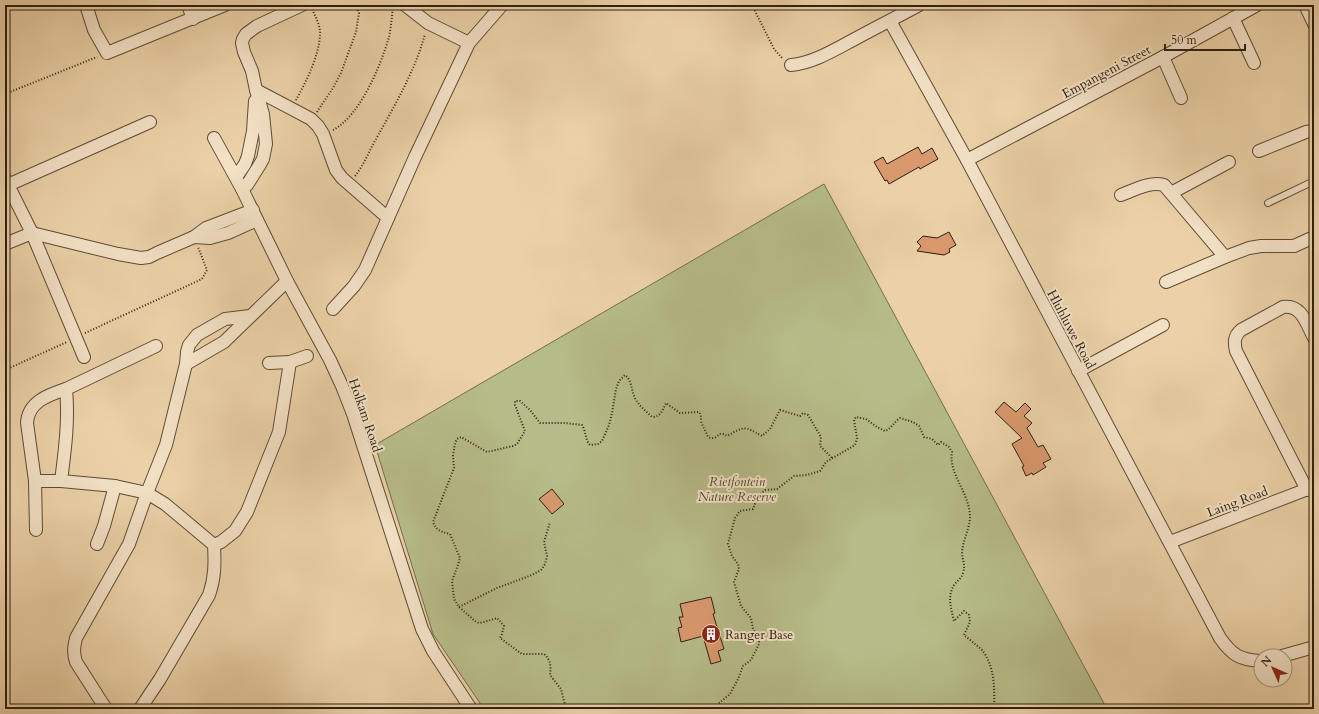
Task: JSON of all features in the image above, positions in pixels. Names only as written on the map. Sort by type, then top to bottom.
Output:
[{"type":"street","points":[[86,5],[94,30],[107,53],[225,5]]},
{"type":"street","points":[[188,5],[193,19]]},
{"type":"street","points":[[242,189],[247,185],[263,159],[266,144],[263,114],[252,70],[244,52],[242,43],[243,39],[246,34],[257,26],[302,5]]},
{"type":"street","points":[[405,5],[428,23],[469,43]]},
{"type":"street","points":[[333,309],[354,286],[365,270],[414,157],[469,43],[502,5]]},
{"type":"street","points":[[791,65],[803,63],[827,54],[919,5]]},
{"type":"street","name":"Empangeni Street","points":[[967,160],[1163,57],[1257,5]]},
{"type":"street","points":[[1305,5],[1314,24]]},
{"type":"street","points":[[1233,18],[1254,63]]},
{"type":"street","name":"Hluhluwe Road","points":[[890,21],[967,160],[1220,638],[1229,650],[1237,656],[1253,660]]},
{"type":"street","points":[[1163,57],[1181,98]]},
{"type":"street","points":[[256,90],[311,119],[323,134],[336,170],[346,183],[388,218]]},
{"type":"street","points":[[236,178],[245,164],[249,150],[254,123],[256,90]]},
{"type":"street","points":[[84,357],[32,233],[7,182],[150,122]]},
{"type":"street","points":[[1259,151],[1306,132],[1314,131]]},
{"type":"street","name":"Holkam Road","points":[[214,138],[242,189],[287,281],[330,360],[350,407],[422,629],[437,657],[471,709]]},
{"type":"street","points":[[1171,192],[1229,162]]},
{"type":"street","points":[[1121,195],[1150,184],[1164,184],[1225,257]]},
{"type":"street","points":[[194,237],[210,238],[219,235],[229,239],[257,219]]},
{"type":"street","points":[[5,244],[32,233],[118,254],[141,258],[149,257],[194,237],[206,228],[257,219]]},
{"type":"street","points":[[1166,282],[1249,248],[1261,246],[1294,246],[1314,237]]},
{"type":"street","points":[[186,364],[224,342],[287,281]]},
{"type":"street","points":[[1310,488],[1236,351],[1235,340],[1237,334],[1241,330],[1283,307],[1288,306],[1293,307],[1302,314],[1314,338]]},
{"type":"street","points":[[106,709],[76,662],[73,654],[76,638],[129,544],[146,493],[166,445],[186,364],[189,345],[197,335],[225,319],[250,316]]},
{"type":"street","points":[[1078,371],[1163,325]]},
{"type":"street","points":[[36,530],[35,481],[27,423],[29,411],[42,399],[156,346]]},
{"type":"street","points":[[269,363],[290,362],[307,356]]},
{"type":"street","points":[[214,545],[221,542],[235,531],[247,512],[279,432],[290,362]]},
{"type":"street","points":[[62,481],[67,417],[66,389]]},
{"type":"street","points":[[35,481],[62,481],[115,486],[146,493],[165,504],[214,545]]},
{"type":"street","points":[[96,544],[104,526],[115,486]]},
{"type":"street","name":"Laing Road","points":[[1170,542],[1310,488]]},
{"type":"street","points":[[140,709],[160,679],[209,595],[214,574],[214,545]]},
{"type":"street","points":[[1293,653],[1314,647]]},
{"type":"lane","points":[[1268,203],[1314,181]]},
{"type":"path","points":[[292,108],[309,75],[318,48],[320,28],[311,5]]},
{"type":"path","points":[[311,119],[321,108],[341,73],[356,32],[359,14],[355,5]]},
{"type":"path","points":[[323,134],[335,130],[344,122],[355,111],[365,93],[378,69],[387,42],[393,5]]},
{"type":"path","points":[[752,5],[774,48],[782,58],[791,65]]},
{"type":"path","points":[[346,183],[354,178],[361,169],[404,89],[420,53],[428,23]]},
{"type":"path","points":[[5,94],[107,53]]},
{"type":"path","points":[[5,370],[202,279],[207,270],[194,237]]},
{"type":"path","points":[[566,709],[561,689],[550,675],[551,666],[548,657],[544,654],[522,654],[500,638],[504,626],[497,618],[479,623],[459,607],[454,599],[452,581],[460,558],[450,534],[441,532],[434,526],[433,522],[454,468],[453,456],[457,439],[461,437],[487,452],[517,444],[525,431],[515,405],[515,401],[520,401],[530,410],[540,423],[582,424],[587,442],[590,445],[598,444],[602,441],[609,425],[619,381],[625,375],[629,377],[635,398],[652,417],[657,417],[660,414],[666,403],[680,412],[699,412],[708,437],[712,438],[719,434],[727,436],[742,428],[747,428],[762,436],[770,429],[780,410],[792,413],[796,416],[800,416],[803,413],[808,415],[821,437],[820,446],[833,459]]},
{"type":"path","points":[[712,709],[730,694],[743,666],[751,660],[760,644],[753,629],[751,618],[741,606],[734,582],[739,569],[728,544],[735,518],[740,511],[753,509],[758,496],[765,490],[777,489],[794,476],[807,475],[820,471],[826,462],[855,445],[857,438],[854,420],[856,417],[866,419],[885,431],[889,430],[900,418],[913,422],[919,426],[924,436],[932,439],[938,445],[941,442],[949,447],[952,452],[951,459],[954,473],[958,478],[968,502],[970,516],[962,553],[965,566],[962,576],[950,592],[950,606],[954,621],[964,611],[969,615],[970,622],[964,635],[982,650],[991,666],[995,692],[994,706],[997,709]]},
{"type":"path","points":[[459,607],[497,588],[532,575],[541,570],[545,564],[547,556],[544,542],[550,522]]},
{"type":"green space","name":"Rietfontein Nature Reserve","points":[[824,184],[1107,709],[484,709],[433,634],[375,445]]},
{"type":"building","points":[[918,147],[922,154],[932,148],[938,159],[920,169],[919,167],[889,184],[887,180],[885,181],[874,162],[883,157],[887,164]]},
{"type":"building","points":[[949,232],[956,245],[949,249],[950,252],[944,255],[917,251],[921,246],[917,242],[923,236],[937,238]]},
{"type":"building","points":[[1004,402],[1016,412],[1025,403],[1031,409],[1024,416],[1032,423],[1027,428],[1038,447],[1043,445],[1051,459],[1043,463],[1046,467],[1033,475],[1032,473],[1026,476],[1022,467],[1024,466],[1012,444],[1022,438],[995,412]]},
{"type":"building","points":[[552,489],[564,504],[552,514],[539,499]]},
{"type":"building","points":[[711,597],[715,613],[713,614],[724,649],[718,651],[721,661],[711,664],[703,636],[681,642],[678,628],[682,627],[679,617],[683,617],[680,604]]},
{"type":"place","name":"Ranger Base","points":[[711,634]]}]
